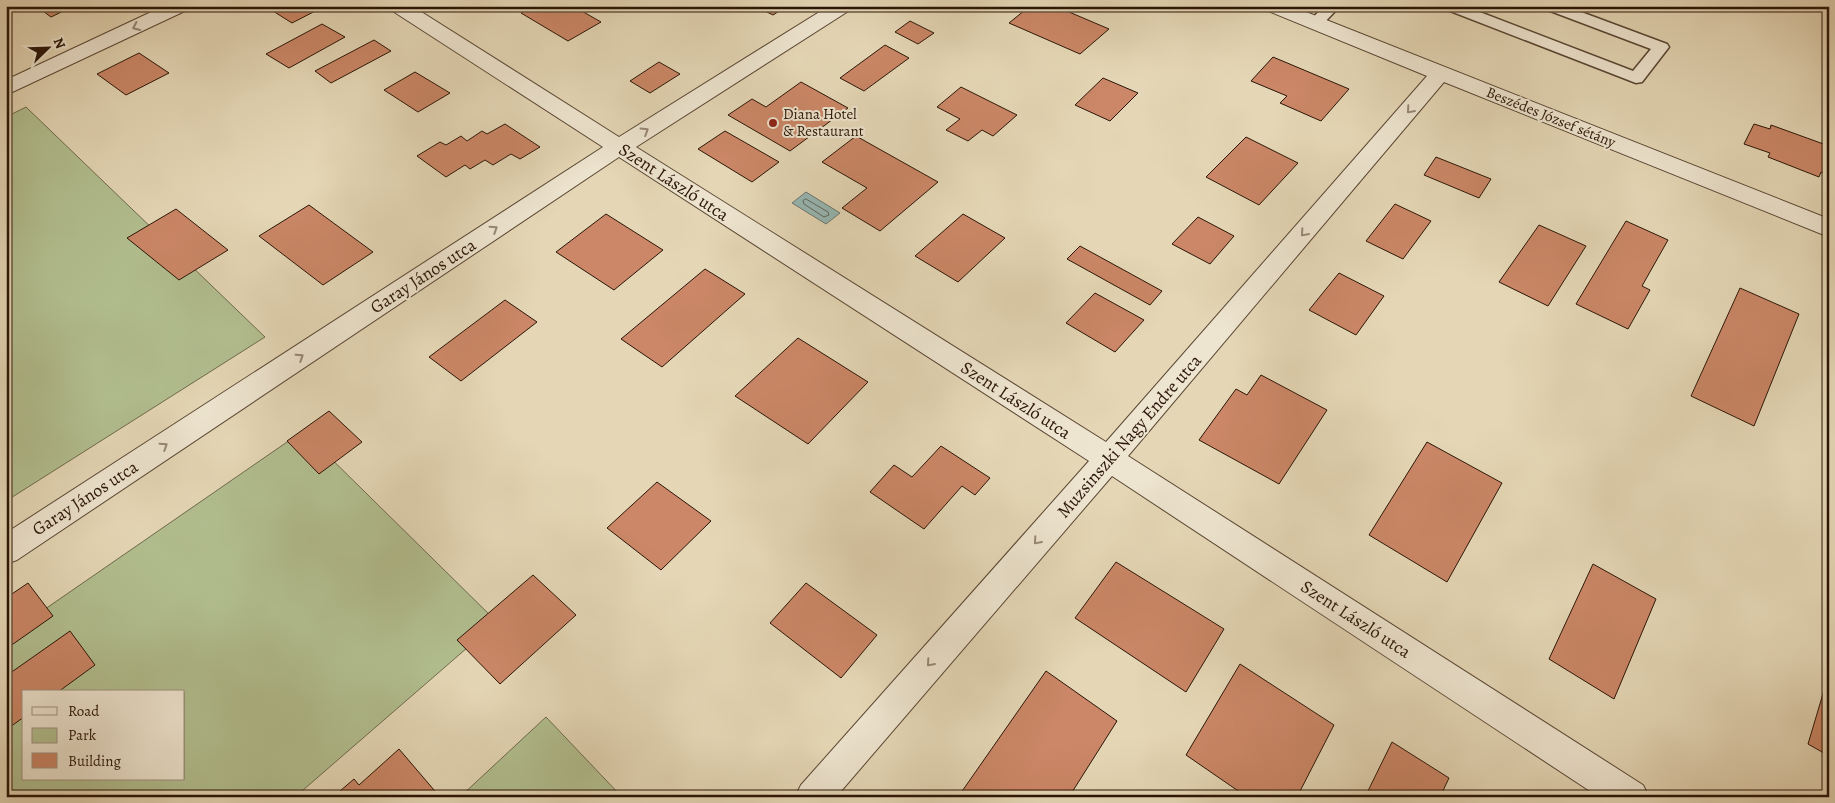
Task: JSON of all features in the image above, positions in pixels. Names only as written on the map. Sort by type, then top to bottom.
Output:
[{"type":"street","points":[[6,88],[180,6]]},
{"type":"street","name":"Szent László utca","points":[[398,6],[1109,459],[1631,797]]},
{"type":"street","name":"Garay János utca","points":[[6,550],[619,147],[843,6]]},
{"type":"street","name":"Beszédes József sétány","points":[[1273,6],[1829,229]]},
{"type":"street","name":"Muzsinszki Nagy Endre utca","points":[[813,797],[1109,459],[1442,73]]},
{"type":"lane","points":[[1316,23],[1333,6]]},
{"type":"lane","points":[[1450,6],[1636,78],[1661,46],[1550,6]]},
{"type":"green space","points":[[26,107],[265,337],[6,501],[6,117]]},
{"type":"green space","points":[[303,431],[497,622],[295,797],[9,797],[6,793],[6,636]]},
{"type":"green space","points":[[546,717],[622,797],[460,797]]},
{"type":"water","points":[[806,192],[840,213],[826,224],[792,203]]},
{"type":"building","points":[[36,6],[74,6],[51,17]]},
{"type":"building","points":[[265,6],[325,6],[292,23]]},
{"type":"building","points":[[533,6],[573,6],[601,22],[568,41],[521,13]]},
{"type":"building","points":[[755,6],[787,6],[773,15]]},
{"type":"building","points":[[1030,6],[1055,6],[1109,29],[1080,54],[1009,23]]},
{"type":"building","points":[[910,21],[934,33],[918,44],[895,32]]},
{"type":"building","points":[[322,24],[345,37],[289,68],[266,54]]},
{"type":"building","points":[[374,40],[391,51],[331,83],[315,71]]},
{"type":"building","points":[[885,45],[909,58],[864,91],[840,78]]},
{"type":"building","points":[[139,53],[169,73],[126,95],[97,74]]},
{"type":"building","points":[[1273,57],[1349,89],[1321,121],[1280,103],[1287,96],[1251,81]]},
{"type":"building","points":[[659,62],[680,74],[650,93],[630,81]]},
{"type":"building","points":[[415,72],[450,93],[418,112],[384,90]]},
{"type":"building","points":[[1103,78],[1138,93],[1110,121],[1075,105]]},
{"type":"building","points":[[801,82],[848,108],[790,151],[728,115],[752,99],[766,107]]},
{"type":"building","points":[[961,87],[1017,115],[993,136],[982,130],[968,141],[946,130],[960,119],[937,107]]},
{"type":"building","points":[[505,124],[540,147],[520,159],[511,154],[493,165],[485,160],[470,169],[465,165],[446,177],[417,156],[440,142],[446,145],[461,136],[467,141],[482,131],[487,134]]},
{"type":"building","points":[[1754,124],[1770,129],[1771,125],[1829,146],[1829,175],[1821,172],[1819,177],[1768,157],[1770,153],[1744,144]]},
{"type":"building","points":[[725,131],[779,162],[752,182],[698,149]]},
{"type":"building","points":[[856,136],[938,182],[880,231],[842,208],[867,188],[822,162]]},
{"type":"building","points":[[1246,137],[1298,163],[1259,205],[1206,177]]},
{"type":"building","points":[[1436,157],[1491,179],[1479,198],[1424,175]]},
{"type":"building","points":[[1395,204],[1431,221],[1403,259],[1366,241]]},
{"type":"building","points":[[309,205],[373,252],[323,285],[259,236]]},
{"type":"building","points":[[176,209],[228,250],[179,280],[127,238]]},
{"type":"building","points":[[606,214],[663,250],[614,290],[556,252]]},
{"type":"building","points":[[963,214],[1005,238],[958,282],[915,256]]},
{"type":"building","points":[[1198,217],[1234,236],[1210,264],[1172,244]]},
{"type":"building","points":[[1626,221],[1668,240],[1642,286],[1650,290],[1628,329],[1576,304]]},
{"type":"building","points":[[1539,225],[1586,246],[1548,306],[1499,282]]},
{"type":"building","points":[[1080,246],[1162,291],[1150,305],[1067,259]]},
{"type":"building","points":[[705,269],[745,294],[662,367],[621,339]]},
{"type":"building","points":[[1339,273],[1384,296],[1356,335],[1309,310]]},
{"type":"building","points":[[1740,288],[1799,314],[1754,426],[1691,396]]},
{"type":"building","points":[[1095,293],[1144,320],[1115,352],[1066,323]]},
{"type":"building","points":[[505,300],[537,322],[461,381],[429,357]]},
{"type":"building","points":[[798,338],[868,382],[808,444],[735,396]]},
{"type":"building","points":[[1261,375],[1327,410],[1279,484],[1199,440],[1236,389],[1247,395]]},
{"type":"building","points":[[329,411],[362,442],[319,474],[287,441]]},
{"type":"building","points":[[1427,442],[1502,483],[1447,582],[1369,535]]},
{"type":"building","points":[[941,446],[990,478],[975,495],[962,486],[924,529],[870,492],[894,465],[912,477]]},
{"type":"building","points":[[657,482],[711,521],[661,570],[607,528]]},
{"type":"building","points":[[1116,562],[1224,629],[1186,692],[1075,618]]},
{"type":"building","points":[[1593,564],[1656,599],[1614,699],[1549,659]]},
{"type":"building","points":[[533,575],[576,615],[500,684],[457,640]]},
{"type":"building","points":[[28,583],[53,616],[6,649],[6,598]]},
{"type":"building","points":[[806,583],[877,635],[841,678],[770,623]]},
{"type":"building","points":[[70,631],[95,665],[61,690],[22,690],[22,718],[10,727],[6,721],[6,676]]},
{"type":"building","points":[[1240,664],[1334,725],[1297,797],[1247,797],[1186,755]]},
{"type":"building","points":[[1046,671],[1117,721],[1069,797],[958,797]]},
{"type":"building","points":[[1825,687],[1829,689],[1829,756],[1808,744]]},
{"type":"building","points":[[1392,742],[1449,778],[1440,797],[1365,797]]},
{"type":"building","points":[[399,749],[440,797],[333,797],[354,779],[359,785]]},
{"type":"place","name":"Diana Hotel & Restaurant","points":[[773,123]]}]
